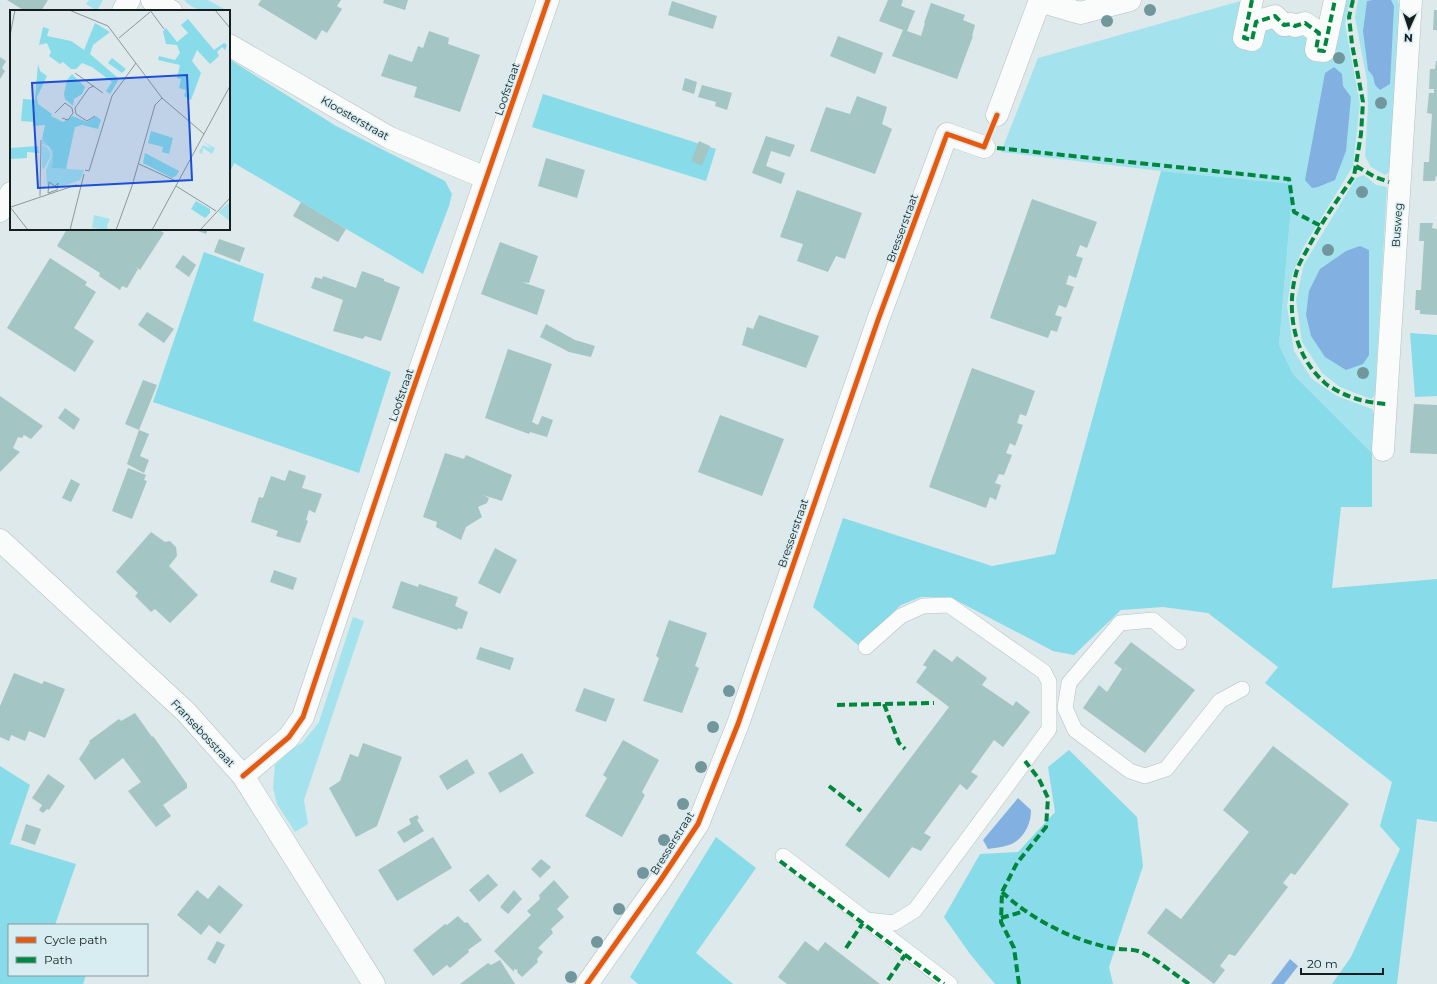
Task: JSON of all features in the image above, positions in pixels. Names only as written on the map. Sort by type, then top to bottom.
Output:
[{"type":"street","points":[[124,10],[129,0]]},
{"type":"street","points":[[152,0],[168,10]]},
{"type":"street","name":"Loofstraat","points":[[243,776],[289,738],[303,717],[405,414],[548,0]]},
{"type":"street","points":[[997,115],[1040,0],[1080,13],[1130,0]]},
{"type":"street","points":[[1252,0],[1244,38],[1252,40],[1256,22],[1275,16],[1284,25],[1290,24],[1295,26],[1305,23],[1319,33],[1316,50],[1324,51],[1335,0]]},
{"type":"street","name":"Busweg","points":[[1383,450],[1411,0]]},
{"type":"street","name":"Kloosterstraat","points":[[230,46],[390,138],[486,178]]},
{"type":"street","name":"Bresserstraat","points":[[586,984],[660,881],[698,824],[738,724],[878,320],[947,134],[984,147]]},
{"type":"street","points":[[0,211],[10,195]]},
{"type":"street","name":"Fransebosstraat","points":[[0,540],[186,712],[243,776],[374,984]]},
{"type":"lane","points":[[866,647],[901,616],[923,606],[949,605],[1044,672],[1049,682],[1049,729],[915,910],[894,923],[866,920]]},
{"type":"lane","points":[[1179,642],[1153,620],[1120,623],[1069,683],[1065,708],[1075,730],[1130,771],[1145,776],[1166,769],[1220,701],[1242,689]]},
{"type":"lane","points":[[783,856],[950,984]]},
{"type":"shaded area","points":[[89,0],[103,0],[98,10],[86,4]]},
{"type":"shaded area","points":[[184,0],[208,0],[224,9],[202,10],[188,4]]},
{"type":"shaded area","points":[[1244,0],[1256,22],[1319,33],[1335,0],[1350,0],[1345,24],[1360,104],[1353,166],[1303,248],[1292,275],[1287,306],[1294,351],[1312,379],[1337,396],[1372,409],[1375,416],[1372,453],[1293,374],[1279,345],[1293,184],[1161,171],[1001,152],[1038,58]]},
{"type":"shaded area","points":[[1358,0],[1398,0],[1398,3],[1402,3],[1391,171],[1385,175],[1371,167],[1365,156],[1368,107],[1367,81],[1355,17]]},
{"type":"shaded area","points":[[1391,0],[1394,6],[1390,84],[1380,90],[1375,85],[1373,76],[1368,70],[1363,31],[1367,1]]},
{"type":"shaded area","points":[[230,60],[336,126],[445,181],[452,194],[449,206],[423,274],[234,163],[231,170]]},
{"type":"shaded area","points":[[1334,67],[1342,74],[1343,86],[1351,97],[1346,151],[1335,180],[1312,188],[1305,180],[1325,73]]},
{"type":"shaded area","points":[[543,94],[716,149],[706,181],[532,127]]},
{"type":"shaded area","points":[[1161,171],[1293,184],[1279,345],[1293,374],[1372,453],[1372,507],[1341,507],[1332,588],[1437,579],[1437,822],[1417,819],[1397,984],[1332,984],[1351,957],[1400,849],[1380,826],[1392,782],[1265,683],[1278,667],[1208,613],[1163,607],[1121,610],[1074,655],[1053,651],[950,597],[921,597],[901,605],[858,645],[813,607],[843,518],[992,566],[1055,554]]},
{"type":"shaded area","points":[[1364,175],[1376,185],[1387,187],[1375,395],[1371,399],[1340,387],[1322,373],[1302,342],[1296,300],[1304,264],[1356,178]]},
{"type":"shaded area","points":[[1360,246],[1369,250],[1369,355],[1363,364],[1346,370],[1325,357],[1311,336],[1306,315],[1309,291],[1320,269],[1346,251]]},
{"type":"shaded area","points":[[204,252],[264,274],[253,321],[391,372],[359,473],[153,402]]},
{"type":"shaded area","points":[[1410,333],[1437,335],[1437,396],[1415,397]]},
{"type":"shaded area","points":[[353,617],[364,621],[304,800],[308,824],[295,832],[277,804],[273,788],[275,765],[293,748],[302,743],[319,722]]},
{"type":"shaded area","points":[[1069,750],[1137,817],[1143,866],[1109,967],[1113,984],[995,984],[970,954],[944,917],[980,854],[1018,852],[1055,812],[1048,767]]},
{"type":"shaded area","points":[[0,766],[30,785],[10,844],[76,864],[55,924],[8,924],[8,976],[86,976],[83,984],[0,984]]},
{"type":"shaded area","points":[[1018,798],[1031,810],[1029,824],[1025,832],[1013,843],[1002,847],[988,849],[983,840]]},
{"type":"shaded area","points":[[716,837],[756,868],[696,953],[733,984],[638,984],[630,977]]},
{"type":"shaded area","points":[[1290,959],[1298,966],[1284,984],[1271,984]]},
{"type":"building","points":[[7,0],[48,0],[42,10],[23,10]]},
{"type":"building","points":[[261,0],[341,0],[337,6],[342,9],[327,33],[322,30],[316,40],[258,5]]},
{"type":"building","points":[[384,0],[408,0],[405,10],[383,3]]},
{"type":"building","points":[[888,0],[903,0],[901,6],[915,11],[907,31],[921,36],[931,3],[965,15],[963,20],[975,25],[973,36],[957,79],[892,56],[903,30],[879,21]]},
{"type":"building","points":[[672,1],[717,16],[713,29],[668,15]]},
{"type":"building","points":[[1434,10],[1437,10],[1437,30],[1433,30]]},
{"type":"building","points":[[429,31],[449,38],[448,44],[480,55],[460,112],[414,97],[417,87],[381,76],[389,54],[412,62],[418,46],[423,48]]},
{"type":"building","points":[[838,36],[883,53],[875,74],[830,56]]},
{"type":"building","points":[[0,57],[6,61],[2,68],[5,71],[0,79]]},
{"type":"building","points":[[1436,61],[1437,176],[1435,181],[1423,181],[1424,162],[1429,162],[1432,114],[1427,113],[1429,93],[1434,93],[1434,89],[1429,89],[1430,69],[1435,69]]},
{"type":"building","points":[[685,78],[697,82],[694,94],[682,90]]},
{"type":"building","points":[[702,85],[732,93],[727,110],[715,106],[716,102],[698,97]]},
{"type":"building","points":[[857,96],[887,107],[882,124],[892,129],[875,174],[810,151],[826,107],[850,114]]},
{"type":"building","points":[[766,136],[795,145],[790,157],[771,151],[766,166],[785,173],[781,184],[752,173]]},
{"type":"building","points":[[699,141],[710,146],[702,166],[691,161]]},
{"type":"building","points":[[546,158],[585,170],[577,198],[538,186]]},
{"type":"building","points":[[797,190],[862,213],[845,259],[836,256],[828,272],[797,261],[803,244],[780,237]]},
{"type":"building","points":[[1032,199],[1097,222],[1087,248],[1080,245],[1076,256],[1083,258],[1076,278],[1069,275],[1066,284],[1074,287],[1066,308],[1059,305],[1055,315],[1062,317],[1057,332],[1051,330],[1048,338],[990,318]]},
{"type":"building","points":[[301,202],[346,229],[338,242],[293,216]]},
{"type":"building","points":[[1420,223],[1433,223],[1432,228],[1437,229],[1437,315],[1420,314],[1420,310],[1415,310],[1416,290],[1421,290],[1424,241],[1419,241]]},
{"type":"building","points":[[66,230],[160,230],[164,233],[140,270],[135,266],[138,269],[127,288],[122,286],[120,290],[99,276],[100,273],[57,246]]},
{"type":"building","points":[[196,230],[208,230],[206,234]]},
{"type":"building","points":[[219,239],[245,248],[240,262],[214,252]]},
{"type":"building","points":[[500,242],[538,256],[529,283],[522,282],[545,290],[537,315],[481,294]]},
{"type":"building","points":[[183,255],[196,265],[189,277],[175,267]]},
{"type":"building","points":[[50,258],[87,282],[85,285],[96,292],[74,328],[94,341],[75,372],[7,328]]},
{"type":"building","points":[[362,271],[400,287],[381,341],[365,336],[363,339],[333,331],[343,300],[311,288],[315,277],[322,279],[323,276],[356,288]]},
{"type":"building","points":[[147,312],[174,329],[164,343],[138,325]]},
{"type":"building","points":[[759,315],[819,336],[806,368],[742,345],[747,327],[753,329]]},
{"type":"building","points":[[546,324],[575,340],[595,346],[591,357],[569,352],[540,337]]},
{"type":"building","points":[[508,349],[552,364],[532,422],[538,425],[542,416],[553,420],[547,437],[530,432],[529,434],[485,418]]},
{"type":"building","points":[[972,368],[1035,391],[1026,416],[1020,414],[1017,423],[1023,425],[1015,446],[1010,443],[1006,453],[1012,455],[1004,475],[999,474],[995,483],[1001,485],[996,500],[990,497],[986,508],[929,487]]},
{"type":"building","points":[[143,380],[157,385],[139,430],[125,424]]},
{"type":"building","points":[[0,396],[43,426],[31,439],[24,435],[22,438],[18,437],[13,448],[20,452],[0,472]]},
{"type":"building","points":[[1414,404],[1437,405],[1437,454],[1410,453]]},
{"type":"building","points":[[65,408],[80,419],[74,430],[58,418]]},
{"type":"building","points":[[720,415],[784,439],[762,496],[698,472]]},
{"type":"building","points":[[139,430],[149,434],[140,456],[149,460],[144,473],[127,464]]},
{"type":"building","points":[[445,453],[464,459],[466,455],[512,475],[502,501],[483,495],[489,498],[487,503],[478,507],[482,517],[466,527],[461,540],[436,527],[437,522],[423,517]]},
{"type":"building","points":[[128,468],[146,475],[144,480],[147,481],[132,519],[112,511]]},
{"type":"building","points":[[289,470],[306,476],[302,488],[322,494],[315,513],[309,510],[306,520],[308,521],[300,543],[276,536],[278,531],[251,522],[259,497],[263,498],[271,476],[285,481]]},
{"type":"building","points":[[71,479],[80,484],[71,502],[62,498]]},
{"type":"building","points":[[151,532],[165,542],[170,541],[176,547],[177,556],[169,566],[198,595],[170,623],[155,609],[151,612],[135,596],[138,593],[116,572]]},
{"type":"building","points":[[495,548],[517,560],[500,594],[478,583]]},
{"type":"building","points":[[274,570],[297,578],[293,590],[270,582]]},
{"type":"building","points":[[401,581],[418,587],[419,584],[458,597],[455,606],[468,612],[462,629],[458,628],[457,630],[392,608]]},
{"type":"building","points":[[669,620],[707,633],[695,666],[699,668],[682,713],[643,701],[659,658],[656,656]]},
{"type":"building","points":[[1131,642],[1195,690],[1145,753],[1083,708],[1099,685],[1107,692],[1122,669],[1114,663]]},
{"type":"building","points":[[480,647],[514,658],[510,670],[476,659]]},
{"type":"building","points":[[934,649],[952,662],[957,656],[987,678],[982,685],[1013,706],[1016,701],[1030,712],[1003,747],[994,740],[971,772],[978,776],[967,790],[960,784],[924,833],[931,837],[921,851],[912,847],[889,878],[845,845],[949,707],[916,682],[927,667],[923,665]]},
{"type":"building","points":[[14,673],[42,684],[44,681],[65,689],[45,738],[29,731],[25,741],[11,735],[9,741],[0,737],[0,706]]},
{"type":"building","points":[[584,688],[615,699],[606,722],[575,711]]},
{"type":"building","points":[[135,713],[187,784],[187,788],[163,805],[171,816],[156,827],[128,791],[141,782],[123,758],[95,780],[79,759],[90,742],[89,741],[119,719],[121,721]]},
{"type":"building","points":[[623,740],[659,760],[642,792],[645,795],[622,837],[585,816],[607,778],[603,775]]},
{"type":"building","points":[[363,743],[402,757],[377,826],[356,837],[329,788],[340,781],[350,754],[358,757]]},
{"type":"building","points":[[1273,746],[1349,804],[1295,875],[1291,873],[1283,883],[1288,887],[1235,956],[1229,954],[1220,966],[1225,970],[1214,984],[1147,933],[1166,908],[1181,919],[1249,832],[1223,810]]},
{"type":"building","points":[[522,753],[534,773],[500,793],[488,773]]},
{"type":"building","points":[[467,759],[475,773],[447,790],[439,776]]},
{"type":"building","points":[[48,774],[65,786],[49,810],[47,809],[43,813],[39,810],[42,805],[32,798]]},
{"type":"building","points":[[417,815],[419,818],[417,820],[424,831],[404,843],[397,832],[411,824],[409,819]]},
{"type":"building","points":[[26,824],[41,829],[35,845],[21,840]]},
{"type":"building","points":[[433,837],[452,868],[397,901],[378,870]]},
{"type":"building","points":[[541,859],[551,867],[540,878],[531,869]]},
{"type":"building","points":[[488,874],[498,885],[479,902],[469,890]]},
{"type":"building","points":[[554,880],[569,897],[557,909],[564,917],[551,929],[553,933],[538,948],[543,952],[537,959],[538,962],[522,977],[517,972],[518,970],[514,969],[514,972],[494,951],[531,915],[527,911],[540,899],[539,895]]},
{"type":"building","points":[[219,885],[243,905],[220,934],[209,925],[201,935],[177,915],[197,890],[208,899]]},
{"type":"building","points":[[514,890],[522,899],[508,914],[500,907]]},
{"type":"building","points":[[458,916],[465,923],[467,922],[482,940],[468,950],[469,952],[450,968],[447,965],[433,976],[413,950],[445,924],[447,925]]},
{"type":"building","points":[[217,941],[225,945],[215,964],[207,959]]},
{"type":"building","points":[[805,941],[818,951],[825,942],[880,984],[787,984],[778,977]]},
{"type":"building","points":[[500,960],[515,984],[460,984],[488,963],[491,965]]},
{"type":"marked path","points":[[1252,0],[1244,38],[1252,40],[1256,22],[1275,16],[1284,25],[1291,24],[1295,26],[1305,23],[1319,33],[1316,50],[1324,51],[1335,0]]},
{"type":"marked path","points":[[1353,0],[1349,17],[1352,44],[1363,102],[1361,134],[1354,176],[1324,220],[1299,264],[1294,282],[1292,313],[1298,343],[1305,358],[1313,371],[1325,383],[1353,398],[1386,404]]},
{"type":"marked path","points":[[997,148],[1289,179],[1294,212],[1321,226]]},
{"type":"marked path","points":[[1356,166],[1375,177],[1389,182]]},
{"type":"marked path","points":[[837,705],[934,703]]},
{"type":"marked path","points":[[884,704],[899,743],[905,749]]},
{"type":"marked path","points":[[1019,984],[1014,948],[1001,922],[1002,892],[1017,863],[1046,827],[1048,798],[1039,779],[1025,761]]},
{"type":"marked path","points":[[829,786],[861,811]]},
{"type":"marked path","points":[[780,861],[944,984]]},
{"type":"marked path","points":[[1002,892],[1039,920],[1067,934],[1110,948],[1139,951],[1149,956],[1189,984]]},
{"type":"marked path","points":[[1001,918],[1025,911]]},
{"type":"marked path","points":[[846,948],[863,923]]},
{"type":"marked path","points":[[888,980],[905,955]]},
{"type":"cycle path","points":[[243,776],[289,737],[303,717],[407,407],[548,0]]},
{"type":"cycle path","points":[[587,984],[660,881],[698,824],[738,724],[878,320],[947,134],[984,147],[997,115]]}]
